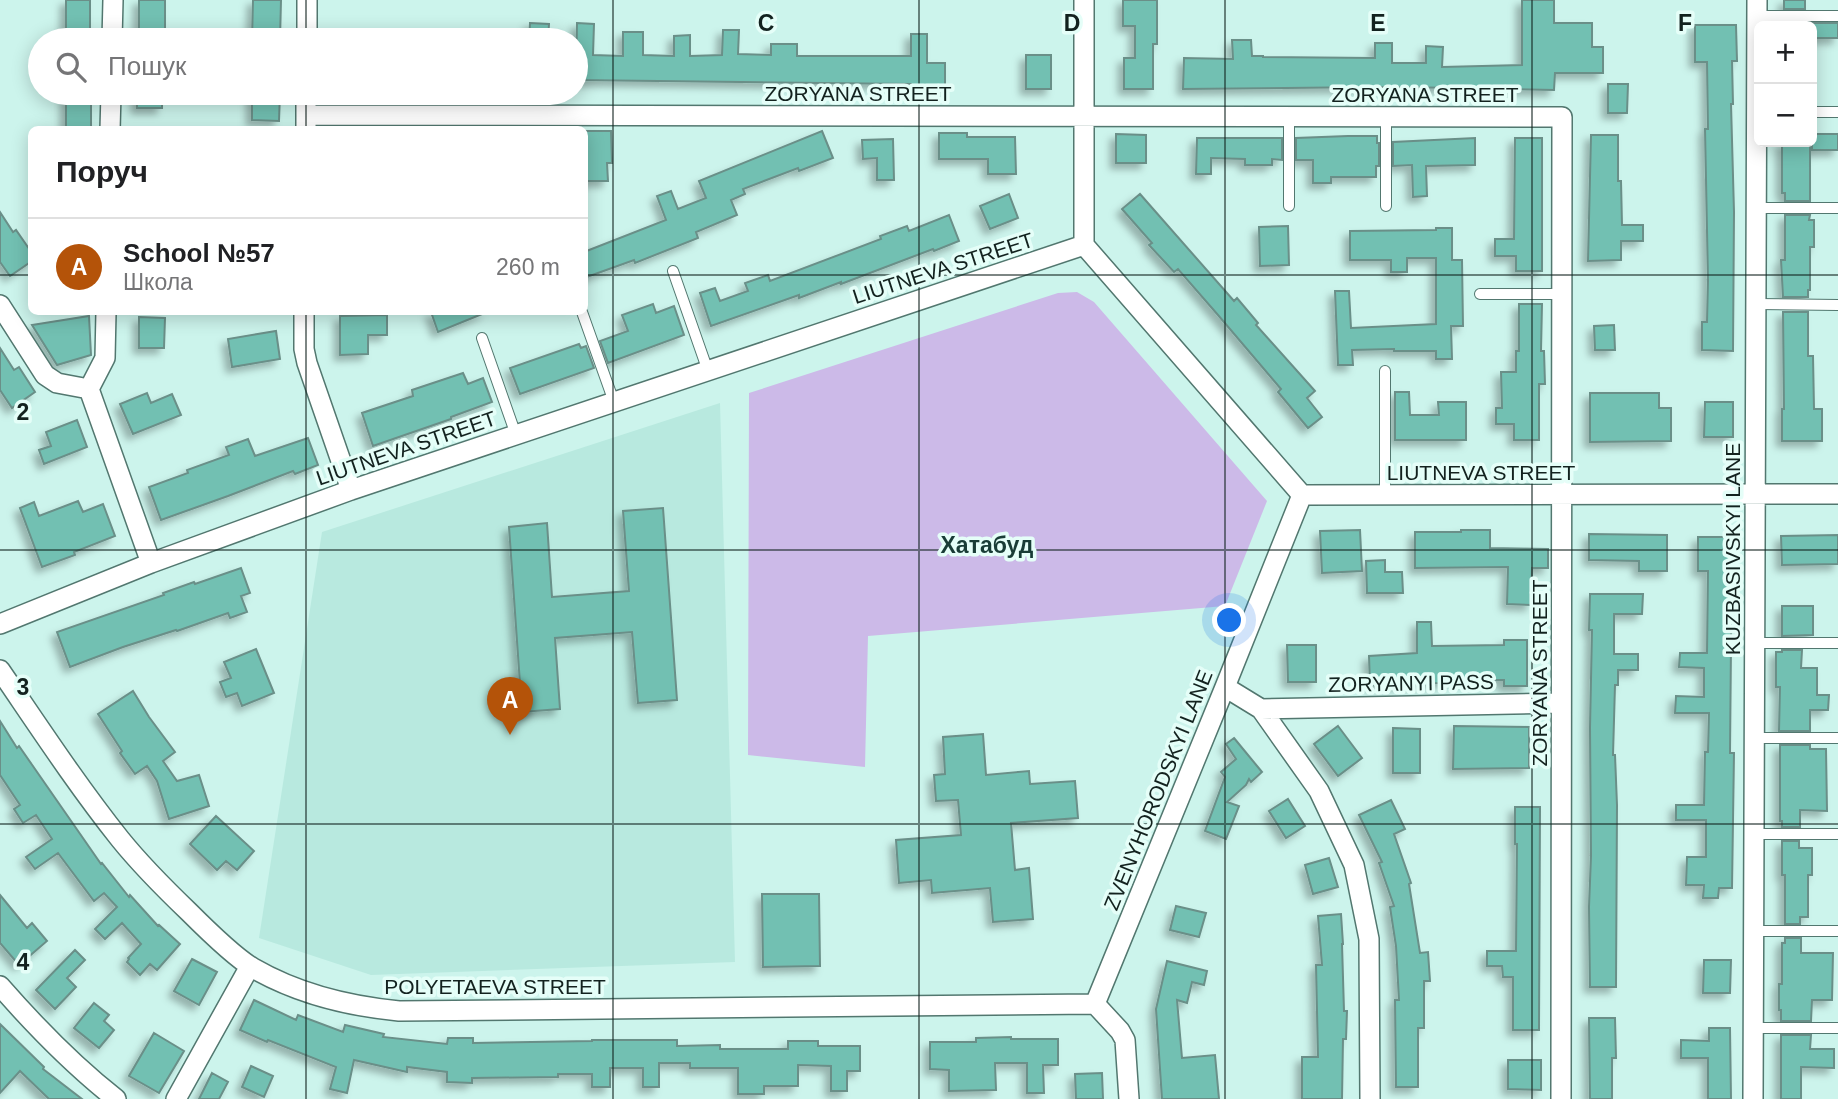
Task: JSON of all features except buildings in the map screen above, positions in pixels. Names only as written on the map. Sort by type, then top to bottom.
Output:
[{"type":"street","points":[[112,28],[113,0]]},
{"type":"street","points":[[307,0],[307,28]]},
{"type":"street","points":[[1084,0],[1084,245],[1302,495]]},
{"type":"street","name":"KUZBASIVSKYI LANE","points":[[1757,8],[1758,84]]},
{"type":"street","points":[[110,126],[111,105]]},
{"type":"street","name":"ZORYANA STREET","points":[[306,122],[506,123],[1084,116],[1562,117],[1560,1099]]},
{"type":"street","name":"KUZBASIVSKYI LANE","points":[[1754,1099],[1757,147]]},
{"type":"street","name":"LIUTNEVA STREET","points":[[0,624],[151,563],[351,490],[1084,245]]},
{"type":"street","points":[[0,304],[45,374],[57,383],[89,389]]},
{"type":"street","points":[[106,315],[105,358],[89,389],[151,563]]},
{"type":"street","points":[[304,315],[304,349],[307,363],[351,490]]},
{"type":"street","name":"LIUTNEVA STREET","points":[[1302,495],[1838,494]]},
{"type":"street","name":"ZVENYHORODSKYI LANE","points":[[1095,1004],[1302,495]]},
{"type":"street","name":"POLYETAEVA STREET","points":[[0,670],[85,793],[121,840],[161,885],[204,927],[250,966],[277,981],[326,999],[399,1011],[1095,1004]]},
{"type":"street","points":[[1225,687],[1261,709],[1319,791],[1354,865],[1369,939],[1370,1099]]},
{"type":"street","name":"ZORYANYI PASS","points":[[1261,709],[1561,703]]},
{"type":"street","points":[[176,1099],[250,966]]},
{"type":"street","points":[[0,986],[64,1054],[116,1099]]},
{"type":"street","points":[[1095,1004],[1125,1040],[1129,1099]]},
{"type":"lane","points":[[1757,8],[1838,16]]},
{"type":"lane","points":[[1817,112],[1838,112]]},
{"type":"lane","points":[[1289,206],[1290,116]]},
{"type":"lane","points":[[1386,116],[1386,206]]},
{"type":"lane","points":[[1756,208],[1838,208]]},
{"type":"lane","points":[[673,271],[708,371]]},
{"type":"lane","points":[[1480,294],[1562,294]]},
{"type":"lane","points":[[1756,304],[1838,305]]},
{"type":"lane","points":[[583,315],[614,402]]},
{"type":"lane","points":[[482,338],[516,435]]},
{"type":"lane","points":[[1385,371],[1385,495]]},
{"type":"lane","points":[[1755,643],[1838,643]]},
{"type":"lane","points":[[1755,738],[1838,738]]},
{"type":"lane","points":[[1754,834],[1838,834]]},
{"type":"lane","points":[[1754,931],[1838,931]]},
{"type":"lane","points":[[1754,1027],[1838,1028]]},
{"type":"shaded area","points":[[1077,292],[1094,302],[1267,501],[1225,606],[868,636],[865,767],[748,755],[749,393],[1058,293]]},
{"type":"shaded area","points":[[720,403],[735,962],[371,975],[259,938],[322,532]]},
{"type":"place","name":"School №57","points":[[510,735]]},
{"type":"district","name":"Хатабуд","points":[[987,545]]}]
